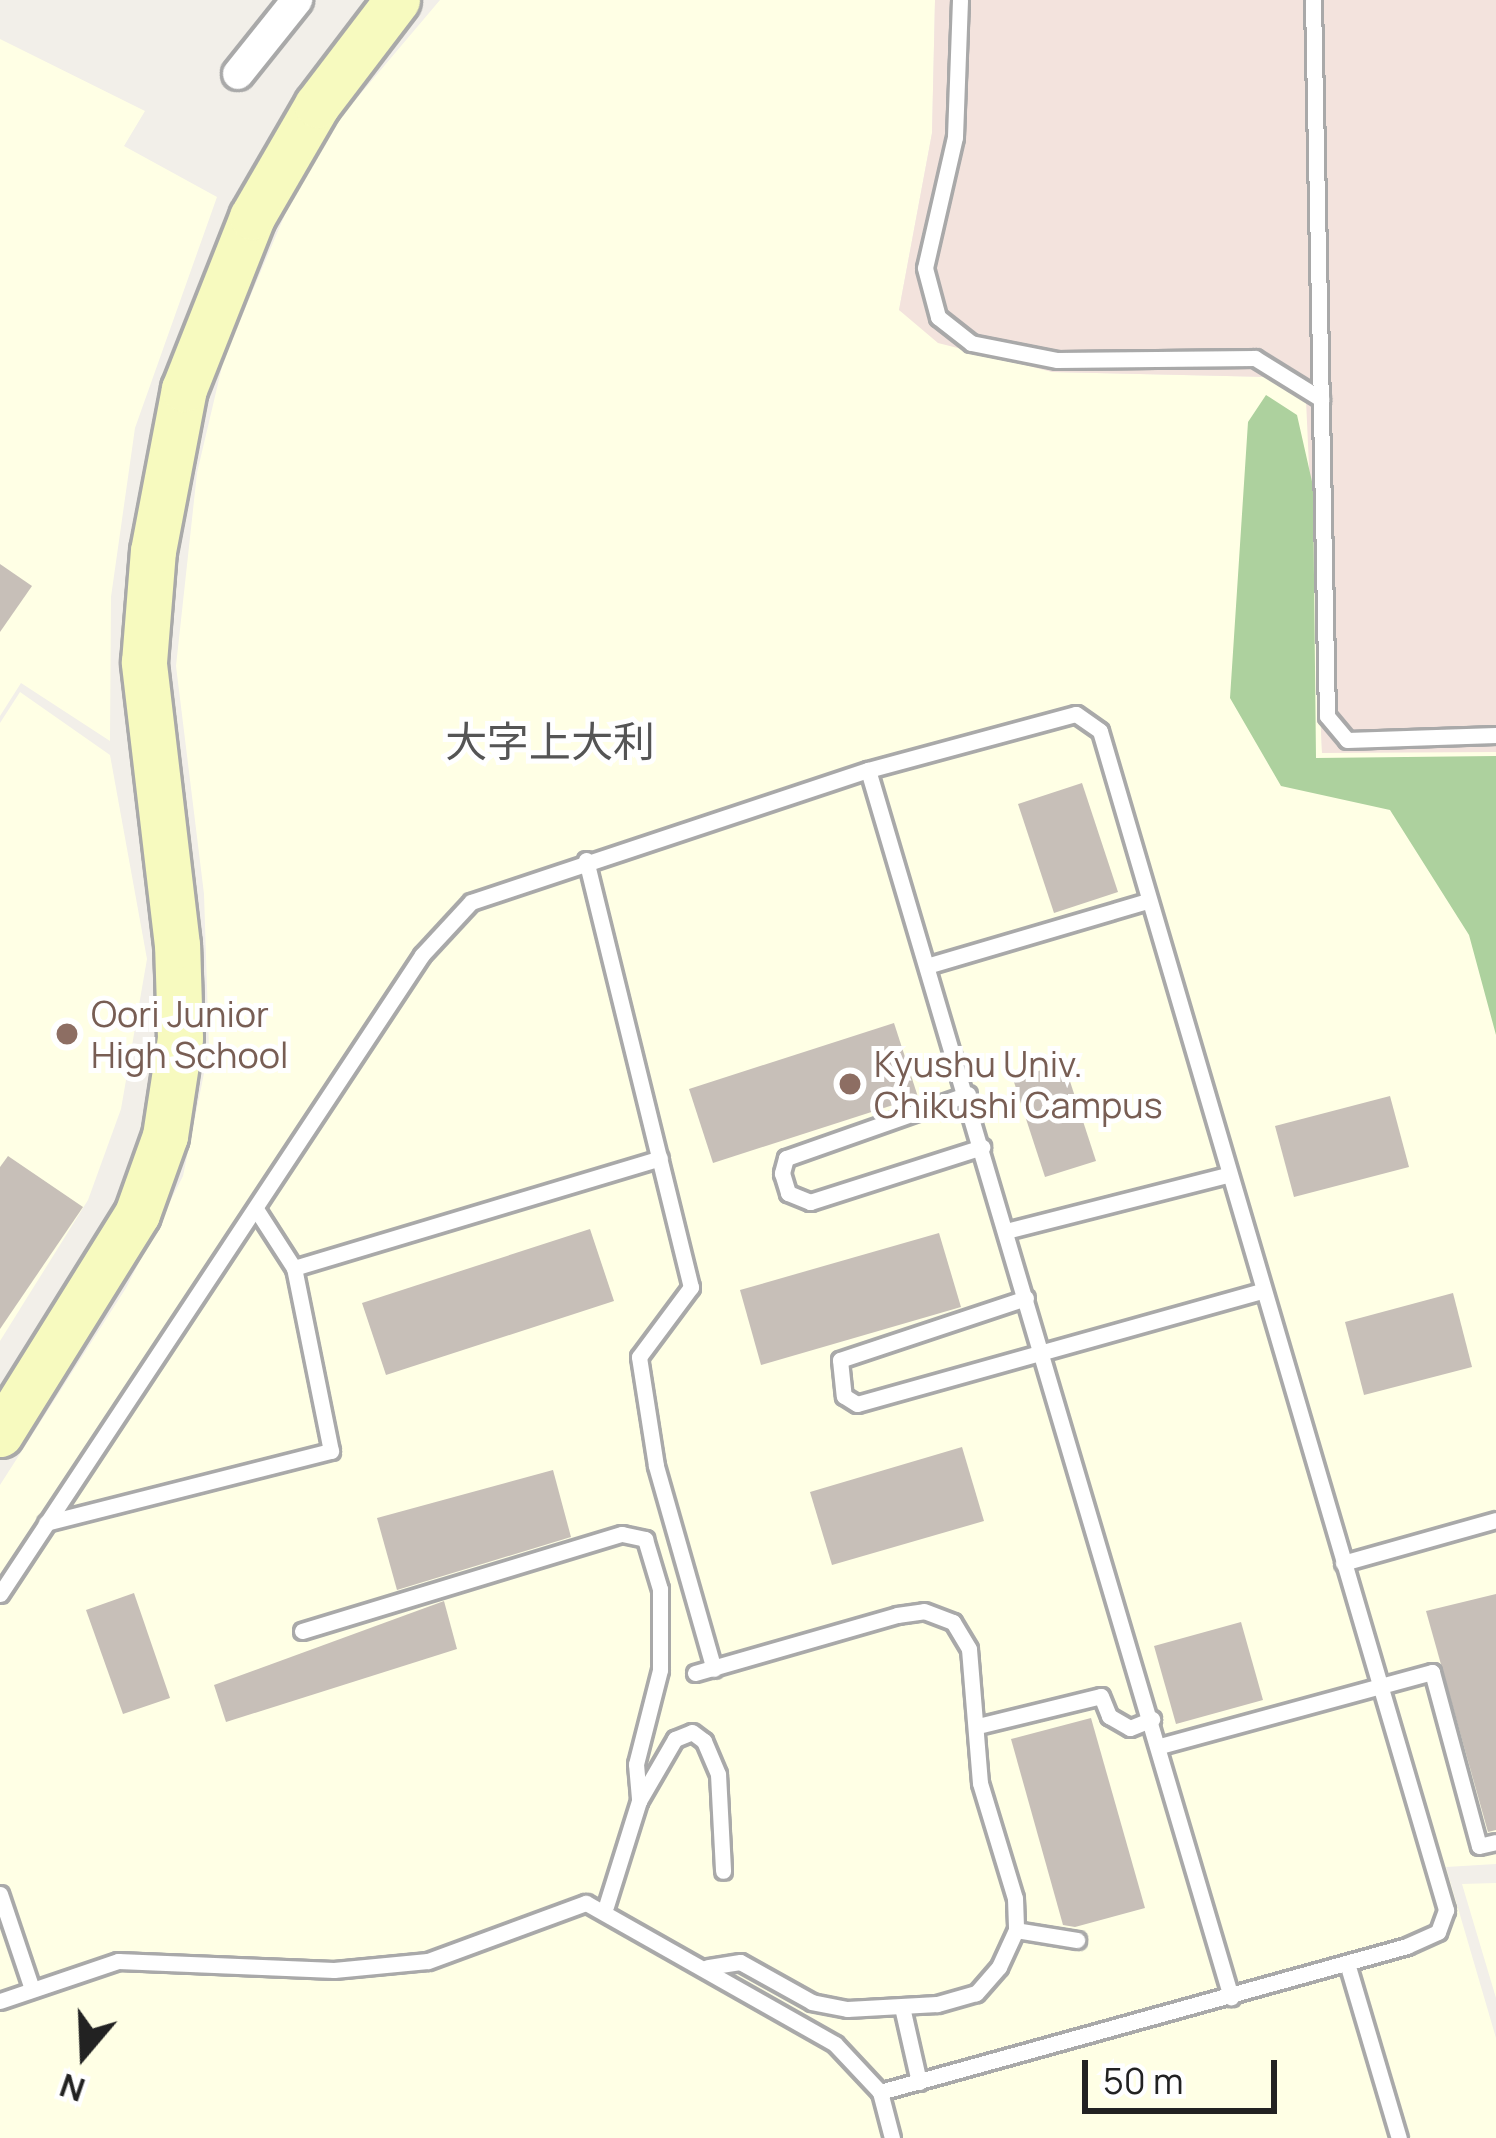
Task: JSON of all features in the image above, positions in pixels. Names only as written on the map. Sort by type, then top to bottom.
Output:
[{"type":"street","points":[[238,74],[297,0]]},
{"type":"street","points":[[0,1434],[137,1214],[164,1136],[180,1038],[177,945],[145,662],[153,551],[184,389],[252,217],[317,105],[398,0]]},
{"type":"lane","points":[[960,0],[956,137],[925,268],[938,316],[971,343],[1057,360],[1255,358],[1321,399]]},
{"type":"lane","points":[[1313,0],[1327,716],[1347,740],[1496,735]]},
{"type":"lane","points":[[0,1594],[422,955],[471,902],[868,770],[1076,714],[1100,731],[1446,1910],[1438,1931],[1346,1963],[880,2092]]},
{"type":"lane","points":[[868,770],[931,965],[1231,1997]]},
{"type":"lane","points":[[586,860],[691,1287],[639,1357],[656,1466],[714,1669]]},
{"type":"lane","points":[[931,965],[1148,901]]},
{"type":"lane","points":[[968,1094],[786,1158],[782,1173],[788,1193],[810,1202],[982,1147]]},
{"type":"lane","points":[[294,1268],[660,1158]]},
{"type":"lane","points":[[1006,1232],[1227,1175]]},
{"type":"lane","points":[[46,1522],[331,1450],[294,1268],[256,1209]]},
{"type":"lane","points":[[1026,1298],[840,1360],[844,1396],[857,1404],[1262,1292]]},
{"type":"lane","points":[[1342,1563],[1496,1520]]},
{"type":"lane","points":[[302,1631],[622,1534],[645,1539],[660,1589],[661,1670],[636,1764],[639,1801]]},
{"type":"lane","points":[[695,1673],[924,1611],[953,1622],[969,1649],[982,1725],[980,1783],[1016,1930],[976,1993],[902,2007],[848,2009],[812,2002],[740,1962],[706,1967]]},
{"type":"lane","points":[[1160,1747],[1432,1672],[1478,1846],[1496,1842]]},
{"type":"lane","points":[[982,1725],[1101,1696],[1109,1716],[1130,1728],[1152,1719]]},
{"type":"lane","points":[[606,1906],[639,1801],[675,1739],[692,1732],[704,1742],[718,1774],[723,1871]]},
{"type":"lane","points":[[0,1894],[31,1986]]},
{"type":"lane","points":[[0,2001],[31,1986],[118,1961],[334,1970],[428,1961],[563,1908],[606,1906],[835,2044],[880,2092],[892,2138]]},
{"type":"lane","points":[[1016,1930],[1078,1940]]},
{"type":"lane","points":[[1346,1963],[1399,2138]]},
{"type":"lane","points":[[902,2007],[920,2082]]},
{"type":"shaded area","name":"Kyushu Univ. Chikushi Campus","points":[[440,0],[935,0],[932,133],[899,310],[1052,372],[1269,377],[1307,400],[1322,752],[1496,752],[1496,1864],[1446,1867],[1496,2038],[1496,2138],[0,2138],[0,1485],[126,1288],[183,1176],[209,1049],[204,894],[176,666],[197,473],[224,358],[292,198],[340,118]]},
{"type":"shaded area","points":[[935,0],[1496,0],[1496,752],[1322,753],[1306,400],[1269,377],[1052,372],[938,343],[899,310],[932,133]]},
{"type":"shaded area","points":[[0,39],[145,111],[124,146],[217,197],[135,428],[111,597],[110,741],[21,683],[0,716]]},
{"type":"shaded area","name":"Oori Junior High School","points":[[20,692],[110,755],[147,959],[121,1109],[88,1200],[0,1341],[0,723]]},
{"type":"shaded area","points":[[1496,1883],[1496,1998],[1462,1884]]},
{"type":"green space","points":[[1266,395],[1297,415],[1313,486],[1316,758],[1496,756],[1496,1035],[1469,935],[1390,810],[1281,786],[1230,698],[1248,422]]},
{"type":"building","points":[[0,564],[32,586],[0,632]]},
{"type":"building","points":[[1082,783],[1118,892],[1054,913],[1018,804]]},
{"type":"building","points":[[894,1023],[918,1097],[713,1163],[689,1089]]},
{"type":"building","points":[[1064,1063],[1096,1161],[1045,1177],[1013,1079]]},
{"type":"building","points":[[1390,1096],[1409,1167],[1294,1197],[1275,1126]]},
{"type":"building","points":[[8,1156],[83,1207],[0,1329],[0,1167]]},
{"type":"building","points":[[590,1229],[614,1301],[386,1375],[362,1303]]},
{"type":"building","points":[[939,1233],[961,1307],[761,1365],[740,1290]]},
{"type":"building","points":[[1453,1293],[1472,1367],[1364,1395],[1345,1322]]},
{"type":"building","points":[[962,1447],[984,1521],[832,1565],[810,1492]]},
{"type":"building","points":[[553,1470],[571,1537],[397,1590],[377,1518]]},
{"type":"building","points":[[134,1593],[170,1698],[123,1714],[86,1610]]},
{"type":"building","points":[[1496,1594],[1496,1830],[1488,1832],[1426,1611]]},
{"type":"building","points":[[444,1601],[457,1649],[226,1722],[214,1685]]},
{"type":"building","points":[[1241,1622],[1263,1700],[1176,1724],[1154,1646]]},
{"type":"building","points":[[1091,1718],[1145,1908],[1075,1927],[1063,1925],[1011,1739]]},
{"type":"place","name":"Oori Junior High School","points":[[67,1034]]},
{"type":"place","name":"Kyushu Univ. Chikushi Campus","points":[[850,1084]]},
{"type":"district","name":"大字上大利","points":[[550,741]]}]
